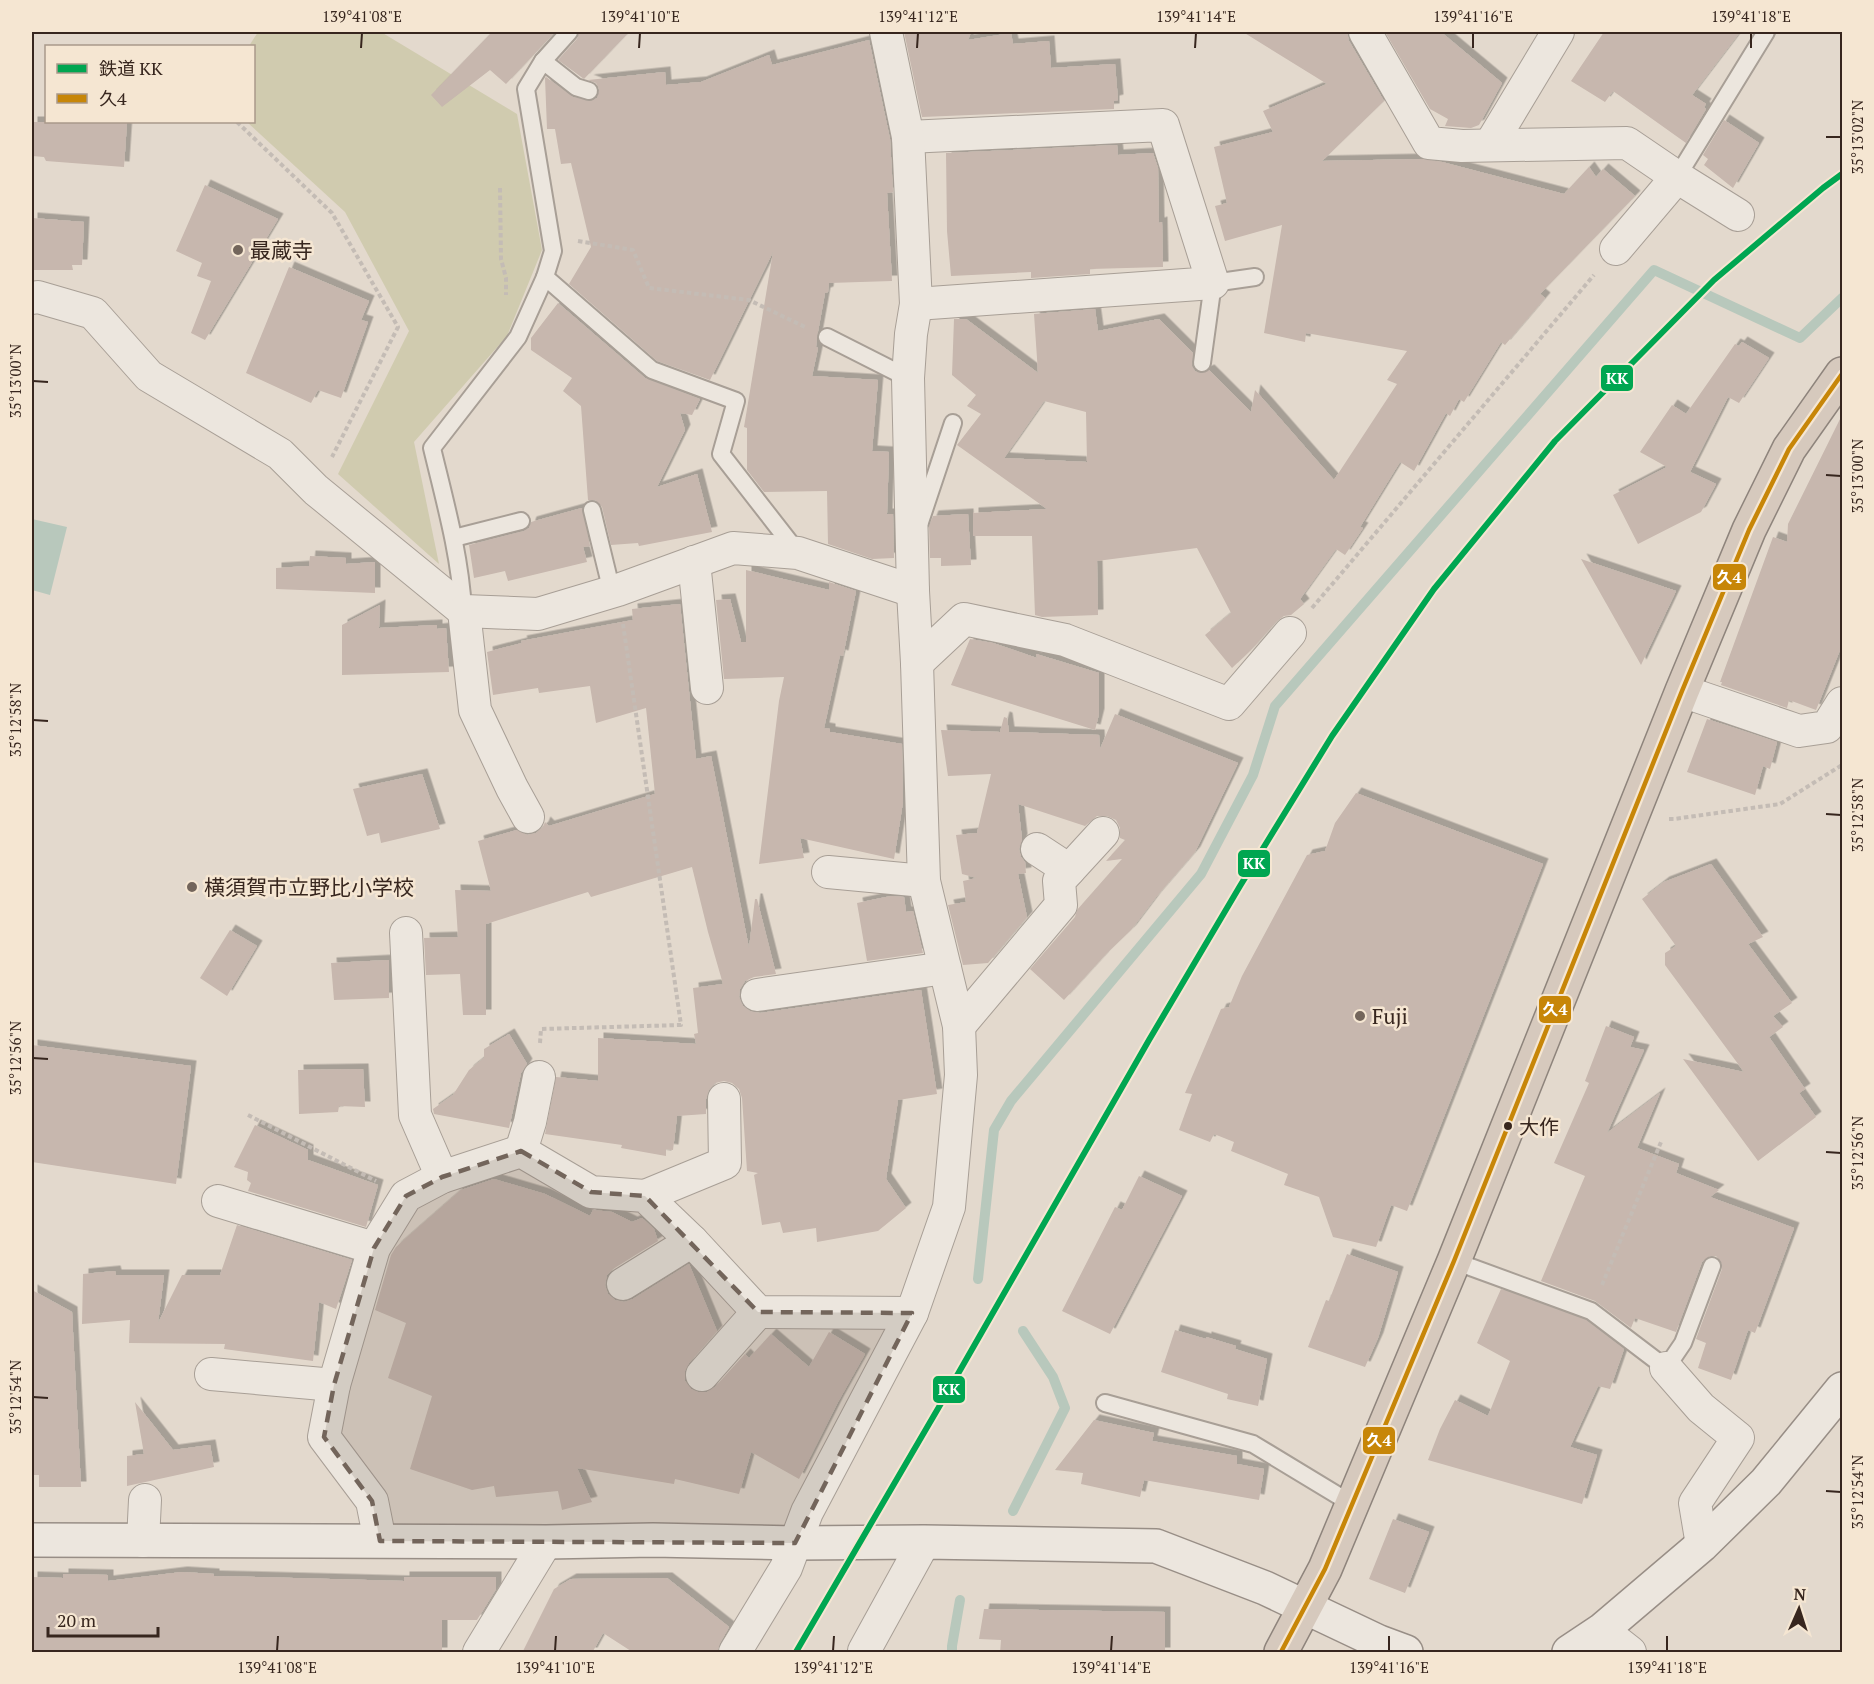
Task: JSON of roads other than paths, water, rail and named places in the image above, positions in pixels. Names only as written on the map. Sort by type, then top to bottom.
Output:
[{"type":"highway","points":[[1281,1653],[1324,1569],[1353,1504],[1454,1261],[1682,691],[1749,530],[1789,449],[1842,374]]},
{"type":"street","points":[[735,1653],[786,1568],[807,1512],[912,1313],[949,1207],[961,1075],[959,1026],[924,880],[908,378],[916,304],[908,137],[886,32]]},
{"type":"street","points":[[1365,32],[1429,143],[1462,146],[1627,143],[1738,215]]},
{"type":"street","points":[[1490,146],[1558,32]]},
{"type":"street","points":[[908,137],[1163,125],[1213,283],[916,304]]},
{"type":"street","points":[[1616,249],[1677,177]]},
{"type":"street","points":[[32,298],[38,297],[93,313],[149,376],[280,454],[316,490],[464,611],[538,614],[615,591],[734,548],[798,553],[913,591]]},
{"type":"street","points":[[694,562],[707,688]]},
{"type":"street","points":[[464,611],[475,710],[528,817]]},
{"type":"street","points":[[918,663],[964,619],[1065,640],[1229,704],[1290,633]]},
{"type":"street","points":[[1682,691],[1798,731],[1827,727],[1842,703]]},
{"type":"street","points":[[959,1026],[1061,905],[1059,881],[1103,833]]},
{"type":"street","points":[[1037,849],[1069,870]]},
{"type":"street","points":[[828,872],[924,880]]},
{"type":"street","points":[[406,933],[415,1115],[442,1177]]},
{"type":"street","points":[[757,995],[945,968]]},
{"type":"street","points":[[521,1151],[530,1122],[539,1077]]},
{"type":"street","points":[[380,1541],[372,1501],[324,1437],[334,1385],[374,1248],[406,1196],[442,1177],[521,1151],[591,1192],[645,1196],[725,1163],[724,1099]]},
{"type":"street","points":[[645,1196],[692,1241],[758,1312],[912,1313]]},
{"type":"street","points":[[218,1201],[374,1248]]},
{"type":"street","points":[[623,1284],[692,1241]]},
{"type":"street","points":[[702,1375],[758,1312]]},
{"type":"street","points":[[1666,1368],[1701,1408],[1738,1438],[1695,1503],[1702,1545]]},
{"type":"street","points":[[211,1374],[334,1385]]},
{"type":"street","points":[[1569,1653],[1602,1630],[1702,1545],[1766,1482],[1842,1389]]},
{"type":"street","points":[[143,1541],[145,1500]]},
{"type":"street","points":[[32,1540],[546,1542],[653,1540],[1156,1546],[1265,1588],[1406,1653]]},
{"type":"street","points":[[479,1653],[546,1542]]},
{"type":"street","points":[[863,1652],[924,1542]]},
{"type":"street","points":[[1602,1630],[1630,1653]]},
{"type":"lane","points":[[464,611],[454,538],[432,448],[518,337],[545,278],[554,250],[526,89],[543,61],[569,32]]},
{"type":"lane","points":[[1677,177],[1766,32]]},
{"type":"lane","points":[[543,61],[576,87],[589,91]]},
{"type":"lane","points":[[1202,363],[1213,283],[1255,277]]},
{"type":"lane","points":[[545,278],[652,370],[736,401],[721,454],[798,553]]},
{"type":"lane","points":[[826,337],[908,378]]},
{"type":"lane","points":[[913,543],[953,423]]},
{"type":"lane","points":[[592,510],[615,591]]},
{"type":"lane","points":[[454,538],[521,521]]},
{"type":"lane","points":[[1454,1261],[1591,1311],[1666,1368],[1683,1343],[1712,1266]]},
{"type":"lane","points":[[1105,1403],[1253,1444],[1353,1504]]},
{"type":"waterway","points":[[978,1279],[994,1130],[1011,1101],[1201,874],[1253,775],[1275,706],[1654,270],[1800,338],[1842,298]]},
{"type":"waterway","points":[[1013,1511],[1065,1408],[1053,1377],[1023,1331]]},
{"type":"waterway","points":[[952,1652],[960,1600]]},
{"type":"rail line","name":"KK","points":[[796,1652],[1240,886],[1332,736],[1434,589],[1555,441],[1714,280],[1842,174]]},
{"type":"place","name":"最蔵寺","points":[[238,250]]},
{"type":"place","name":"横須賀市立野比小学校","points":[[192,887]]},
{"type":"place","name":"Fuji","points":[[1360,1016]]},
{"type":"place","name":"大作","points":[[1508,1126]]}]
